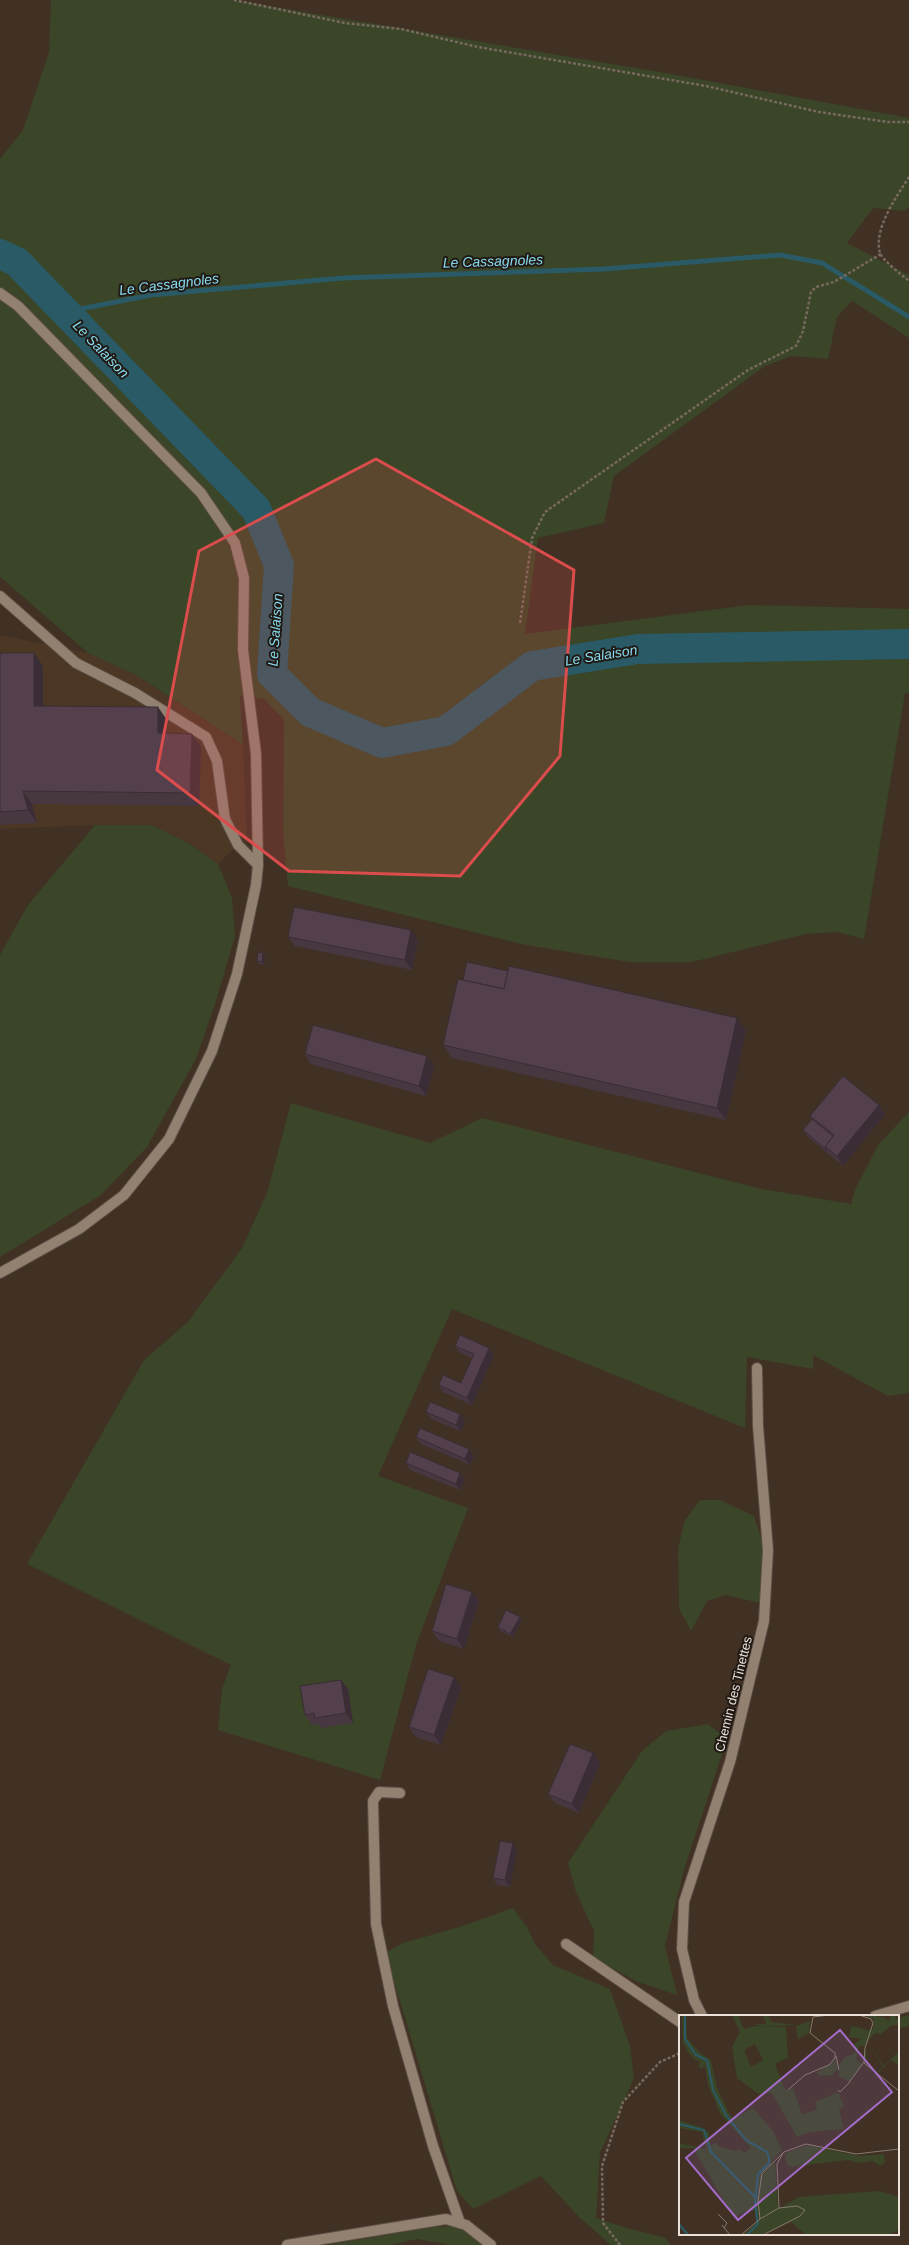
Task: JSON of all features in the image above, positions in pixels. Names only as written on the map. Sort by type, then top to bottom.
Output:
[{"type":"street","points":[[0,293],[18,306],[201,494],[235,543],[244,578],[243,650],[256,754],[258,833],[258,865],[256,885],[237,974],[212,1051],[169,1139],[124,1195],[79,1229],[0,1273]]},
{"type":"street","points":[[0,596],[76,663],[135,693],[206,737],[217,761],[225,819],[238,845],[258,865]]},
{"type":"street","name":"Chemin des Tinettes","points":[[702,2015],[694,2000],[682,1949],[684,1902],[730,1762],[764,1622],[768,1550],[758,1426],[757,1368]]},
{"type":"street","points":[[400,1793],[379,1792],[373,1801],[376,1924],[392,2006],[433,2146],[460,2223]]},
{"type":"street","points":[[566,1944],[679,2021]]},
{"type":"street","points":[[878,2015],[909,2006]]},
{"type":"street","points":[[287,2245],[446,2219],[466,2225],[491,2245]]},
{"type":"path","points":[[234,0],[344,23],[401,29],[478,48],[706,86],[818,112],[888,122],[909,122]]},
{"type":"path","points":[[909,177],[891,206],[878,238],[881,254],[909,281]]},
{"type":"path","points":[[520,623],[532,538],[544,512],[748,370],[796,346],[803,331],[811,292],[816,287],[834,282],[881,254]]},
{"type":"path","points":[[620,2245],[603,2223],[602,2166],[623,2102],[660,2062],[679,2053]]},
{"type":"highlighted area","points":[[376,459],[574,570],[560,756],[460,876],[289,871],[157,770],[199,551]]},
{"type":"shaded area","points":[[0,635],[88,653],[136,675],[243,745],[247,841],[238,845],[218,864],[192,845],[152,825],[95,825],[0,829]]},
{"type":"green space","points":[[51,0],[234,0],[671,74],[909,118],[909,207],[904,211],[873,208],[847,243],[909,275],[909,338],[852,301],[837,317],[828,359],[791,356],[765,366],[614,476],[604,523],[538,538],[525,634],[749,605],[909,609],[909,693],[905,693],[864,939],[837,932],[806,934],[692,962],[629,962],[521,944],[288,886],[283,832],[284,720],[264,699],[240,696],[243,745],[136,675],[88,653],[0,577],[0,159],[23,130],[49,52]]},
{"type":"green space","points":[[95,825],[152,825],[192,845],[218,864],[232,898],[235,936],[215,1004],[196,1059],[147,1147],[101,1195],[0,1257],[0,955],[28,905]]},
{"type":"green space","points":[[291,1103],[430,1143],[482,1118],[762,1189],[851,1204],[855,1190],[878,1145],[909,1112],[909,1393],[888,1396],[813,1355],[813,1369],[747,1357],[745,1428],[452,1309],[378,1476],[468,1508],[416,1645],[380,1780],[218,1730],[222,1689],[231,1665],[27,1564],[144,1360],[188,1322],[242,1248],[267,1193]]},
{"type":"green space","points":[[700,1500],[720,1500],[754,1516],[763,1544],[760,1603],[725,1595],[707,1601],[691,1631],[679,1608],[678,1548],[685,1520]]},
{"type":"green space","points":[[708,1724],[727,1739],[683,1873],[665,1946],[677,1995],[638,1982],[593,1958],[594,1931],[576,1892],[568,1863],[642,1751],[666,1731]]},
{"type":"green space","points":[[513,1908],[527,1927],[535,1944],[553,1965],[610,1989],[630,2046],[634,2078],[600,2153],[596,2218],[626,2228],[666,2238],[671,2245],[611,2245],[580,2218],[541,2176],[473,2209],[457,2191],[391,1971],[387,1952],[403,1943],[463,1926]]},
{"type":"green space","points":[[909,2015],[909,2026],[899,2029],[899,2018]]},
{"type":"green space","points":[[458,2226],[482,2245],[451,2245],[417,2239],[389,2245],[327,2245],[434,2227]]},
{"type":"building","points":[[0,653],[34,653],[34,706],[158,707],[158,733],[192,734],[190,793],[23,791],[28,810],[0,812]]},
{"type":"building","points":[[294,907],[411,930],[405,960],[288,937]]},
{"type":"building","points":[[258,952],[263,953],[262,962],[257,961]]},
{"type":"building","points":[[467,962],[508,971],[504,989],[463,980]]},
{"type":"building","points":[[509,966],[737,1018],[717,1108],[443,1045],[458,979],[504,989]]},
{"type":"building","points":[[313,1025],[427,1056],[419,1086],[305,1054]]},
{"type":"building","points":[[843,1076],[879,1105],[837,1156],[825,1147],[834,1135],[810,1116]]},
{"type":"building","points":[[812,1119],[833,1136],[825,1147],[827,1150],[803,1130]]},
{"type":"building","points":[[460,1335],[489,1348],[467,1398],[439,1385],[443,1375],[461,1383],[474,1354],[455,1346]]},
{"type":"building","points":[[430,1402],[460,1414],[456,1425],[426,1412]]},
{"type":"building","points":[[420,1428],[469,1449],[465,1459],[416,1437]]},
{"type":"building","points":[[410,1452],[460,1473],[456,1484],[406,1463]]},
{"type":"building","points":[[446,1584],[472,1592],[457,1639],[432,1631]]},
{"type":"building","points":[[506,1610],[520,1617],[510,1634],[498,1627]]},
{"type":"building","points":[[428,1669],[454,1677],[434,1735],[409,1727]]},
{"type":"building","points":[[341,1680],[346,1713],[315,1718],[314,1713],[305,1715],[300,1686]]},
{"type":"building","points":[[570,1744],[593,1753],[572,1804],[548,1794]]},
{"type":"building","points":[[500,1841],[513,1843],[505,1880],[493,1878]]},
{"type":"waterway","name":"Le Salaison","points":[[0,254],[17,262],[256,509],[279,565],[272,674],[310,712],[382,743],[446,731],[532,666],[638,649],[909,644]]},
{"type":"waterway","name":"Le Cassagnoles","points":[[65,312],[151,295],[343,278],[604,269],[780,255],[822,263],[909,317]]}]
